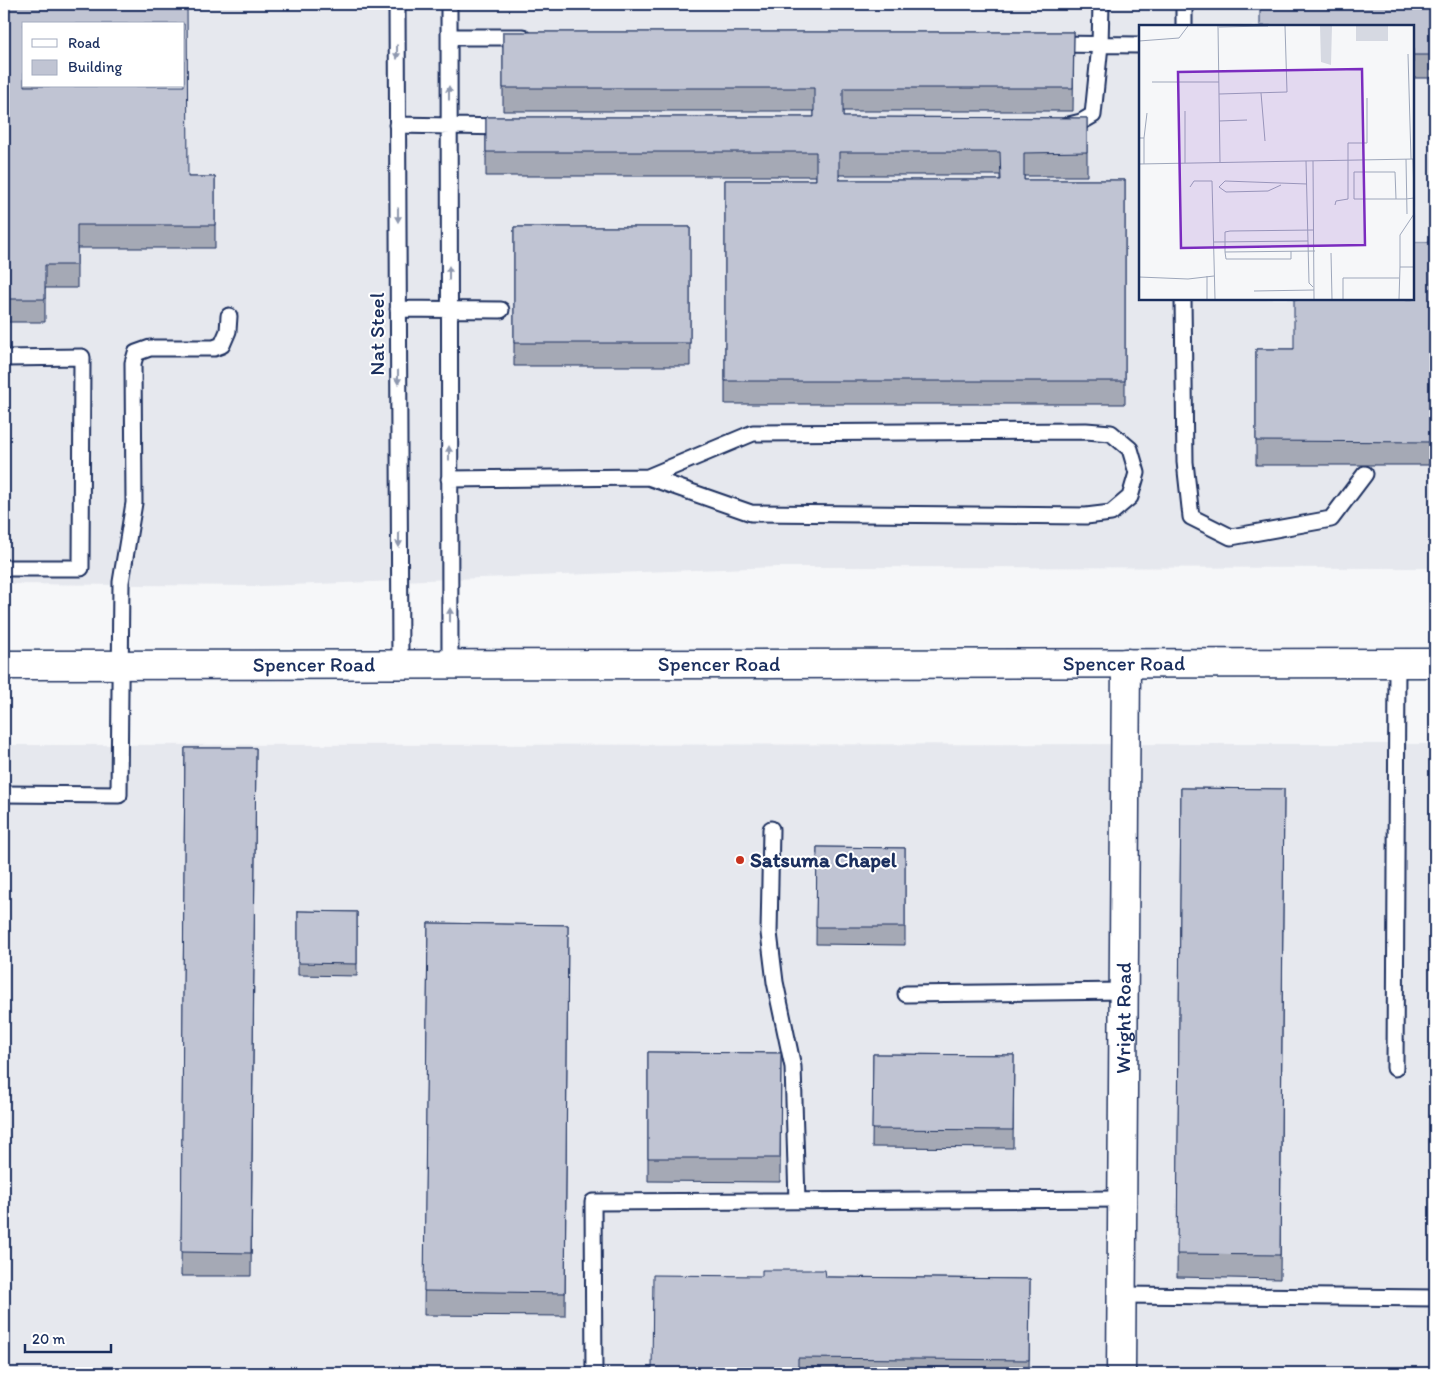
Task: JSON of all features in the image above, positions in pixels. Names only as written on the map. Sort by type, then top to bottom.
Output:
[{"type":"main road","name":"Wright Road","points":[[1121,1373],[1126,663]]},
{"type":"main road","name":"Spencer Road","points":[[4,665],[1435,663]]},
{"type":"lane","name":"Nat Steel","points":[[397,4],[400,664]]},
{"type":"lane","points":[[449,4],[450,664]]},
{"type":"lane","points":[[1058,128],[1081,122],[1093,115],[1100,45],[1101,4]]},
{"type":"lane","points":[[1184,4],[1184,25]]},
{"type":"lane","points":[[449,37],[539,37]]},
{"type":"lane","points":[[1042,44],[1139,45]]},
{"type":"lane","points":[[398,125],[449,127],[518,126]]},
{"type":"lane","points":[[1183,300],[1185,462],[1191,517],[1231,537],[1331,519],[1365,474]]},
{"type":"lane","points":[[398,309],[501,310]]},
{"type":"lane","points":[[4,794],[118,795],[121,582],[134,503],[133,363],[136,354],[150,348],[214,348],[222,345],[228,331],[229,316]]},
{"type":"lane","points":[[4,358],[82,357],[81,568],[4,568]]},
{"type":"lane","points":[[450,479],[648,477],[751,514],[1086,516],[1111,513],[1130,497],[1137,472],[1130,449],[1111,433],[1086,431],[753,433],[648,477]]},
{"type":"lane","points":[[1395,1068],[1398,663]]},
{"type":"lane","points":[[771,828],[769,933],[775,982],[793,1067],[797,1201]]},
{"type":"lane","points":[[906,994],[1124,991]]},
{"type":"lane","points":[[594,1373],[593,1202],[1122,1199]]},
{"type":"lane","points":[[1121,1295],[1435,1298]]},
{"type":"shaded area","points":[[4,4],[1435,4],[1435,568],[778,567],[261,586],[4,584]]},
{"type":"shaded area","points":[[1435,744],[1435,1373],[4,1373],[4,745]]},
{"type":"building","points":[[4,4],[187,4],[188,177],[215,177],[215,225],[77,225],[77,265],[45,265],[45,299],[4,299]]},
{"type":"building","points":[[1260,4],[1435,4],[1435,55],[1414,55],[1414,25],[1260,25]]},
{"type":"building","points":[[503,32],[1074,32],[1073,88],[843,88],[843,117],[1087,118],[1087,152],[1024,153],[1024,180],[1125,180],[1125,381],[725,381],[725,180],[816,180],[816,152],[486,152],[486,117],[814,117],[814,88],[503,88]],"holes":[[[839,152],[1000,152],[1001,180],[839,180]]]},
{"type":"building","points":[[514,227],[690,227],[690,343],[514,343]]},
{"type":"building","points":[[1414,242],[1435,242],[1435,442],[1256,441],[1256,349],[1294,349],[1294,300],[1414,300]]},
{"type":"building","points":[[185,748],[256,748],[251,1253],[181,1252]]},
{"type":"building","points":[[1181,788],[1284,789],[1280,1255],[1177,1254]]},
{"type":"building","points":[[817,847],[905,848],[905,927],[816,927]]},
{"type":"building","points":[[298,911],[357,912],[357,964],[298,963]]},
{"type":"building","points":[[428,923],[568,925],[565,1293],[424,1291]]},
{"type":"building","points":[[648,1052],[781,1053],[780,1158],[648,1158]]},
{"type":"building","points":[[873,1054],[1014,1055],[1013,1130],[872,1129]]},
{"type":"building","points":[[762,1270],[825,1270],[826,1277],[1030,1279],[1029,1360],[798,1358],[798,1373],[652,1373],[653,1275],[762,1276]]},
{"type":"place","name":"Satsuma Chapel","points":[[740,860]]}]
